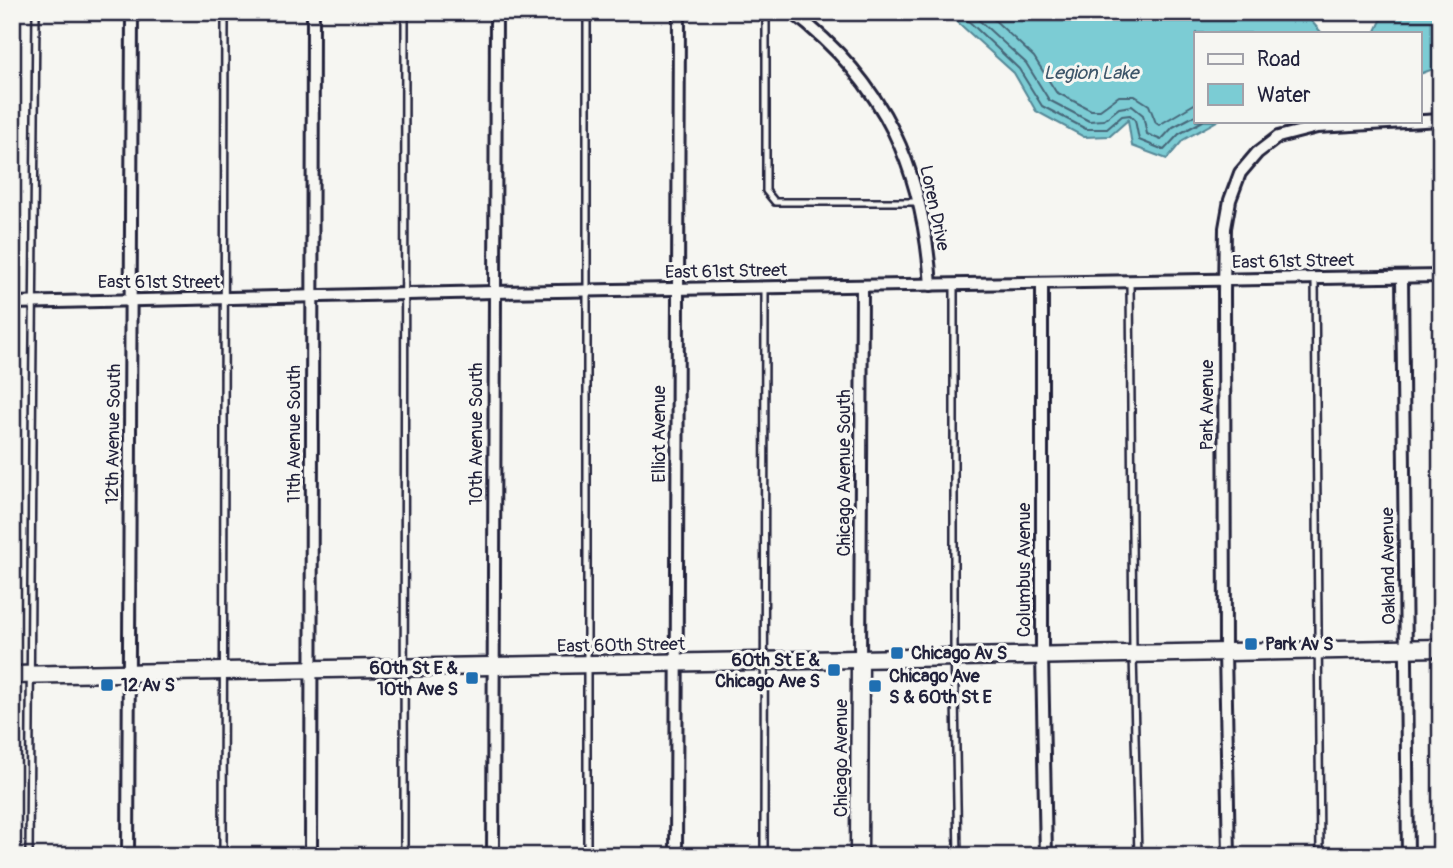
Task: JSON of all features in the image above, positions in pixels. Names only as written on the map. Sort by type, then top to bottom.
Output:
[{"type":"street","name":"12th Avenue South","points":[[128,856],[132,12]]},
{"type":"street","name":"11th Avenue South","points":[[311,856],[313,12]]},
{"type":"street","name":"10th Avenue South","points":[[493,856],[496,12]]},
{"type":"street","name":"Elliot Avenue","points":[[676,856],[678,12]]},
{"type":"street","name":"Loren Drive","points":[[792,12],[842,56],[869,89],[891,125],[908,162],[920,202],[928,243],[930,285]]},
{"type":"street","name":"Park Avenue","points":[[1422,121],[1441,120]]},
{"type":"street","name":"Park Avenue","points":[[1229,856],[1225,652],[1224,280],[1230,200],[1240,173],[1257,153],[1278,136],[1317,127],[1406,122]]},
{"type":"street","name":"East 61st Street","points":[[12,303],[1441,276]]},
{"type":"street","name":"Oakland Avenue","points":[[1402,277],[1408,856]]},
{"type":"street","name":"Columbus Avenue","points":[[1042,284],[1042,656],[1046,856]]},
{"type":"street","name":"Chicago Avenue South","points":[[860,660],[862,287]]},
{"type":"street","name":"East 60th Street","points":[[12,676],[1441,648]]},
{"type":"street","name":"Chicago Avenue","points":[[859,856],[860,660]]},
{"type":"lane","points":[[29,856],[36,12]]},
{"type":"lane","points":[[222,856],[225,12]]},
{"type":"lane","points":[[404,856],[405,12]]},
{"type":"lane","points":[[587,12],[587,856]]},
{"type":"lane","points":[[766,12],[766,191],[775,202],[920,202]]},
{"type":"lane","points":[[1315,278],[1316,651],[1320,856]]},
{"type":"lane","points":[[1130,281],[1133,654],[1138,856]]},
{"type":"lane","points":[[954,285],[954,658],[958,856]]},
{"type":"lane","points":[[764,856],[765,288]]},
{"type":"water","name":"Legion Lake","points":[[951,12],[1303,12],[1321,32],[1194,32],[1194,122],[1215,122],[1183,140],[1167,159],[1132,146],[1128,120],[1110,136],[1084,137],[1036,111],[1014,73],[953,18]]},
{"type":"water","points":[[1385,12],[1436,12],[1441,20],[1441,66],[1422,73],[1422,32],[1375,32]]},
{"type":"place","name":"Park Av S","points":[[1251,644]]},
{"type":"place","name":"Chicago Av S","points":[[897,653]]},
{"type":"place","name":"60th St E & Chicago Ave S","points":[[834,670]]},
{"type":"place","name":"60th St E & 10th Ave S","points":[[472,678]]},
{"type":"place","name":"12 Av S","points":[[107,685]]},
{"type":"place","name":"Chicago Ave S & 60th St E","points":[[875,686]]}]
